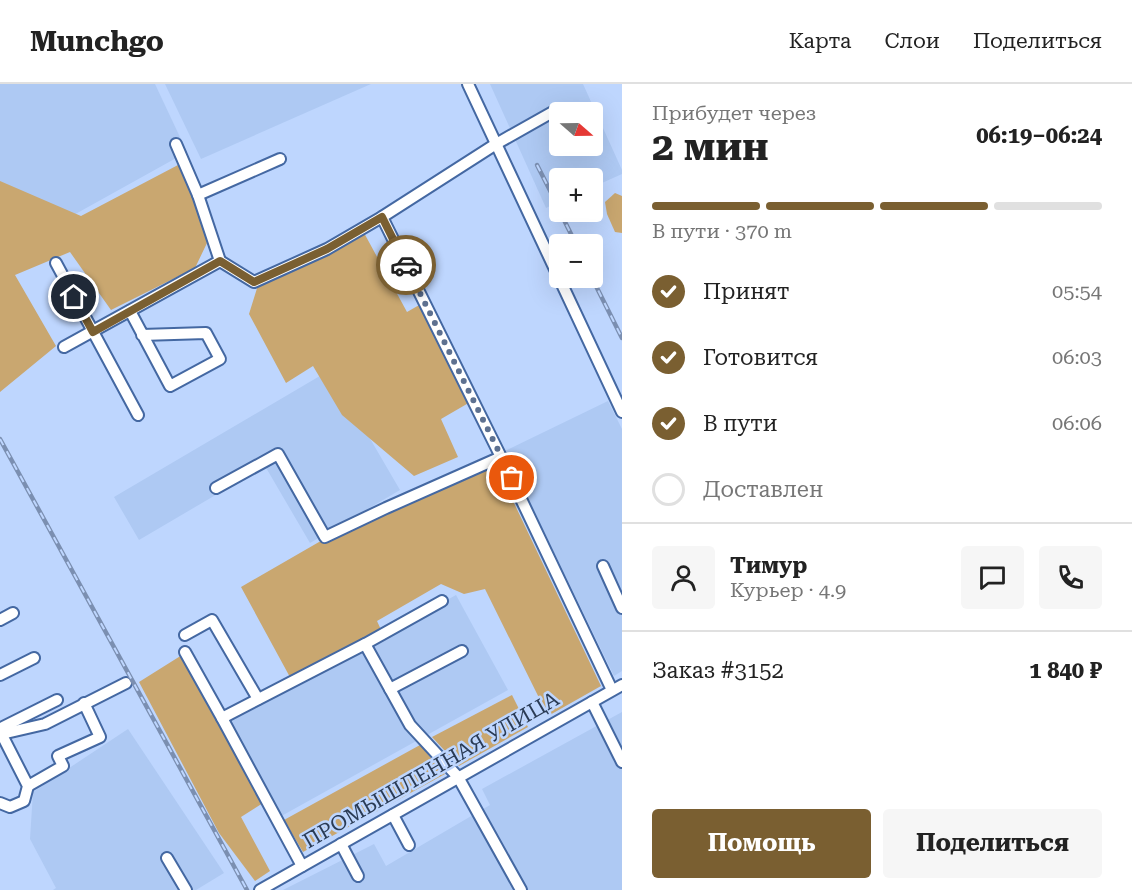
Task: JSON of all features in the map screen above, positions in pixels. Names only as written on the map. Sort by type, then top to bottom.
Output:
[{"type":"street","points":[[468,84],[622,412]]},
{"type":"street","points":[[176,144],[198,195],[220,261],[254,282],[327,249],[382,217],[496,144],[549,114]]},
{"type":"street","points":[[198,195],[280,159]]},
{"type":"street","points":[[382,217],[617,687]]},
{"type":"street","points":[[64,347],[220,261]]},
{"type":"street","points":[[56,263],[138,415]]},
{"type":"street","points":[[130,311],[142,335],[170,386],[220,359],[206,333],[142,335]]},
{"type":"street","points":[[216,488],[278,454],[325,537],[386,507],[501,457]]},
{"type":"street","points":[[603,566],[622,608]]},
{"type":"street","points":[[222,718],[365,644],[442,601]]},
{"type":"street","points":[[0,620],[13,614]]},
{"type":"street","points":[[185,635],[212,620],[258,699]]},
{"type":"street","points":[[365,644],[410,725],[458,777],[521,890]]},
{"type":"street","points":[[390,689],[462,651]]},
{"type":"street","points":[[185,652],[302,866]]},
{"type":"street","points":[[0,675],[34,658]]},
{"type":"street","points":[[2,731],[45,724],[126,683]]},
{"type":"street","name":"ПРОМЫШЛЕННАЯ УЛИЦА","points":[[260,890],[617,687]]},
{"type":"street","points":[[2,731],[57,700]]},
{"type":"street","points":[[592,702],[622,762]]},
{"type":"street","points":[[28,786],[63,766],[58,756],[100,736],[84,704]]},
{"type":"street","points":[[0,802],[10,807],[24,801],[28,786],[2,731]]},
{"type":"street","points":[[393,815],[409,845]]},
{"type":"street","points":[[341,844],[358,876]]},
{"type":"street","points":[[167,858],[186,890]]},
{"type":"shaded area","points":[[0,84],[155,84],[187,152],[25,242],[0,192]]},
{"type":"shaded area","points":[[165,84],[371,84],[201,159]]},
{"type":"shaded area","points":[[490,84],[583,84],[591,102],[549,102],[549,156],[603,156],[603,128],[622,174],[603,183],[603,168],[549,168],[549,207],[546,208]]},
{"type":"shaded area","points":[[178,165],[194,200],[207,243],[195,268],[111,310],[70,252],[15,275],[56,346],[0,392],[0,181],[81,216]]},
{"type":"shaded area","points":[[615,193],[622,196],[622,233],[615,232],[607,214],[605,202]]},
{"type":"shaded area","points":[[363,231],[407,312],[421,304],[472,401],[441,419],[458,457],[414,476],[342,415],[313,366],[286,383],[249,314],[258,285]]},
{"type":"shaded area","points":[[330,370],[400,490],[310,543],[265,466],[139,540],[114,497]]},
{"type":"shaded area","points":[[608,401],[622,429],[622,671],[614,676],[505,451]]},
{"type":"shaded area","points":[[495,463],[601,686],[548,716],[485,589],[464,594],[441,584],[377,621],[382,632],[291,679],[241,587],[319,542]]},
{"type":"shaded area","points":[[456,595],[508,690],[276,819],[225,722]]},
{"type":"shaded area","points":[[182,655],[263,803],[241,817],[270,871],[255,881],[219,833],[139,682]]},
{"type":"shaded area","points":[[512,695],[528,727],[459,766],[432,737]]},
{"type":"shaded area","points":[[622,712],[622,890],[283,890],[374,844],[386,866],[490,805],[482,789]]},
{"type":"shaded area","points":[[128,729],[224,873],[196,890],[53,890],[56,888],[30,839],[33,792]]},
{"type":"shaded area","points":[[420,745],[445,774],[303,852],[284,820]]},
{"type":"railway","points":[[537,165],[549,188]]},
{"type":"railway","points":[[565,222],[571,234]]},
{"type":"railway","points":[[597,288],[622,338]]},
{"type":"railway","points":[[0,439],[247,890]]},
{"type":"way so far","points":[[406,265],[512,478]]},
{"type":"route","points":[[74,297],[93,332],[220,261],[254,282],[327,249],[382,217],[406,265]]}]
